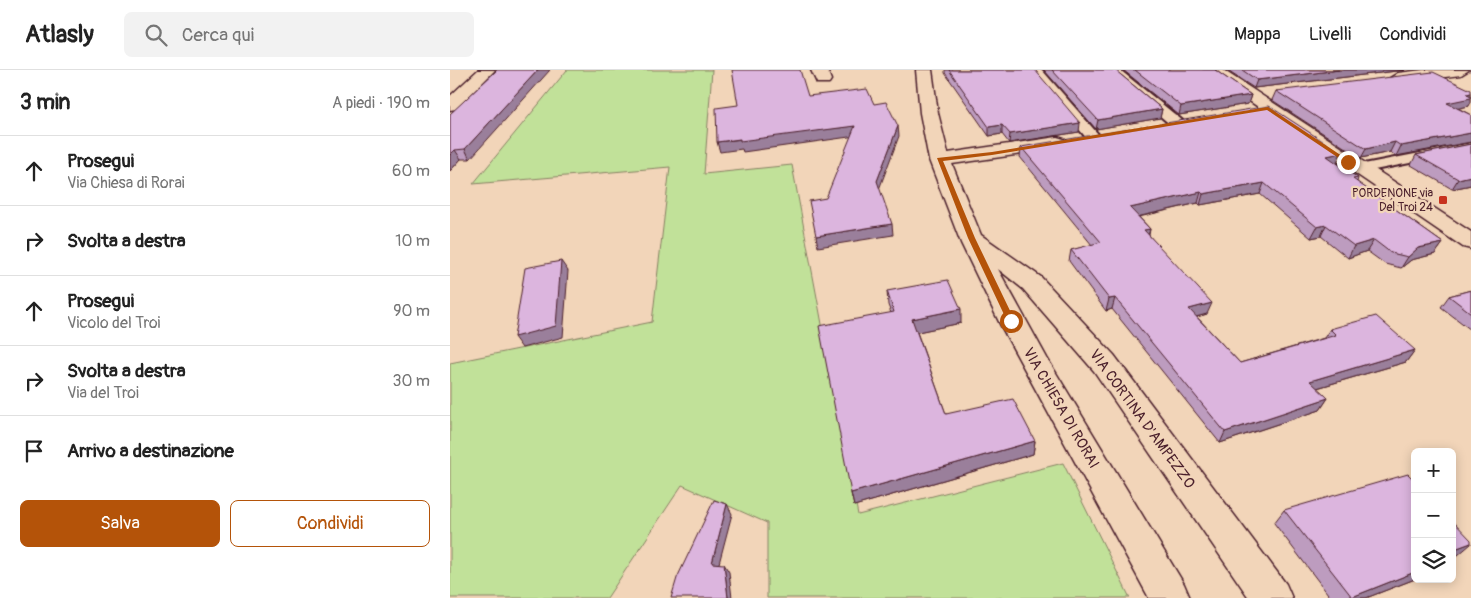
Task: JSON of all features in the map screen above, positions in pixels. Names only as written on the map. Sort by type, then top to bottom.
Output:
[{"type":"street","points":[[450,105],[487,70]]},
{"type":"street","name":"VIA CHIESA DI RORAI","points":[[924,70],[926,99],[939,160],[972,238],[1011,321],[1170,598]]},
{"type":"street","points":[[1212,70],[1246,104],[1270,101],[1359,169],[1471,242]]},
{"type":"street","points":[[1386,80],[1460,70]]},
{"type":"street","points":[[1437,73],[1466,87]]},
{"type":"street","points":[[1153,128],[1198,120]]},
{"type":"street","points":[[939,160],[992,154],[1102,136]]},
{"type":"street","name":"VIA CORTINA D'AMPEZZO","points":[[972,238],[1032,283],[1104,363],[1272,598]]},
{"type":"lane","points":[[1036,70],[1102,136]]},
{"type":"lane","points":[[1113,70],[1178,124]]},
{"type":"lane","points":[[1359,169],[1471,148]]},
{"type":"green space","points":[[567,70],[712,70],[704,174],[792,165],[858,515],[1063,463],[1130,598],[767,598],[767,523],[682,485],[607,598],[450,598],[450,363],[652,322],[670,167],[473,184]]},
{"type":"building","points":[[497,70],[538,70],[465,149],[455,150],[450,155],[450,114]]},
{"type":"building","points":[[732,70],[800,70],[808,96],[867,89],[874,104],[886,102],[898,126],[877,181],[892,224],[816,236],[809,201],[826,198],[855,126],[740,141],[740,139],[717,142],[716,108],[738,105]]},
{"type":"building","points":[[949,70],[1035,70],[1080,123],[1010,134],[1002,125],[989,127]]},
{"type":"building","points":[[1052,70],[1115,70],[1162,109],[1098,120]]},
{"type":"building","points":[[1135,70],[1215,70],[1251,95],[1181,106]]},
{"type":"building","points":[[1242,70],[1339,70],[1257,80]]},
{"type":"building","points":[[1433,72],[1471,90],[1471,93],[1467,94],[1471,98],[1447,103],[1471,115],[1471,133],[1401,146],[1395,142],[1366,149],[1276,91]]},
{"type":"building","points":[[1269,106],[1341,153],[1327,156],[1358,178],[1353,179],[1443,243],[1418,248],[1408,257],[1391,253],[1374,240],[1354,246],[1326,225],[1317,227],[1264,183],[1203,194],[1201,192],[1130,208],[1150,229],[1144,230],[1212,303],[1189,309],[1240,363],[1336,335],[1330,329],[1376,316],[1415,350],[1310,381],[1328,398],[1225,432],[1115,298],[1109,299],[1071,250],[1101,242],[1021,147]]},
{"type":"building","points":[[1471,144],[1471,176],[1458,179],[1416,155]]},
{"type":"building","points":[[561,261],[556,326],[514,337],[525,268]]},
{"type":"building","points":[[948,280],[961,309],[912,319],[946,414],[1013,399],[1035,441],[851,493],[819,326],[894,312],[887,291]]},
{"type":"building","points":[[1471,290],[1471,313],[1449,296]]},
{"type":"building","points":[[1408,474],[1411,477],[1411,574],[1352,597],[1284,510]]},
{"type":"building","points":[[714,500],[727,504],[712,563],[724,564],[728,598],[671,598],[677,578]]},
{"type":"building","points":[[1456,524],[1471,540],[1471,543],[1456,549]]},
{"type":"place","name":"PORDENONE via Del Troi 24","points":[[1443,200]]},
{"type":"route","points":[[1011,321],[972,238],[939,160],[992,154],[1268,108],[1348,162]]}]
